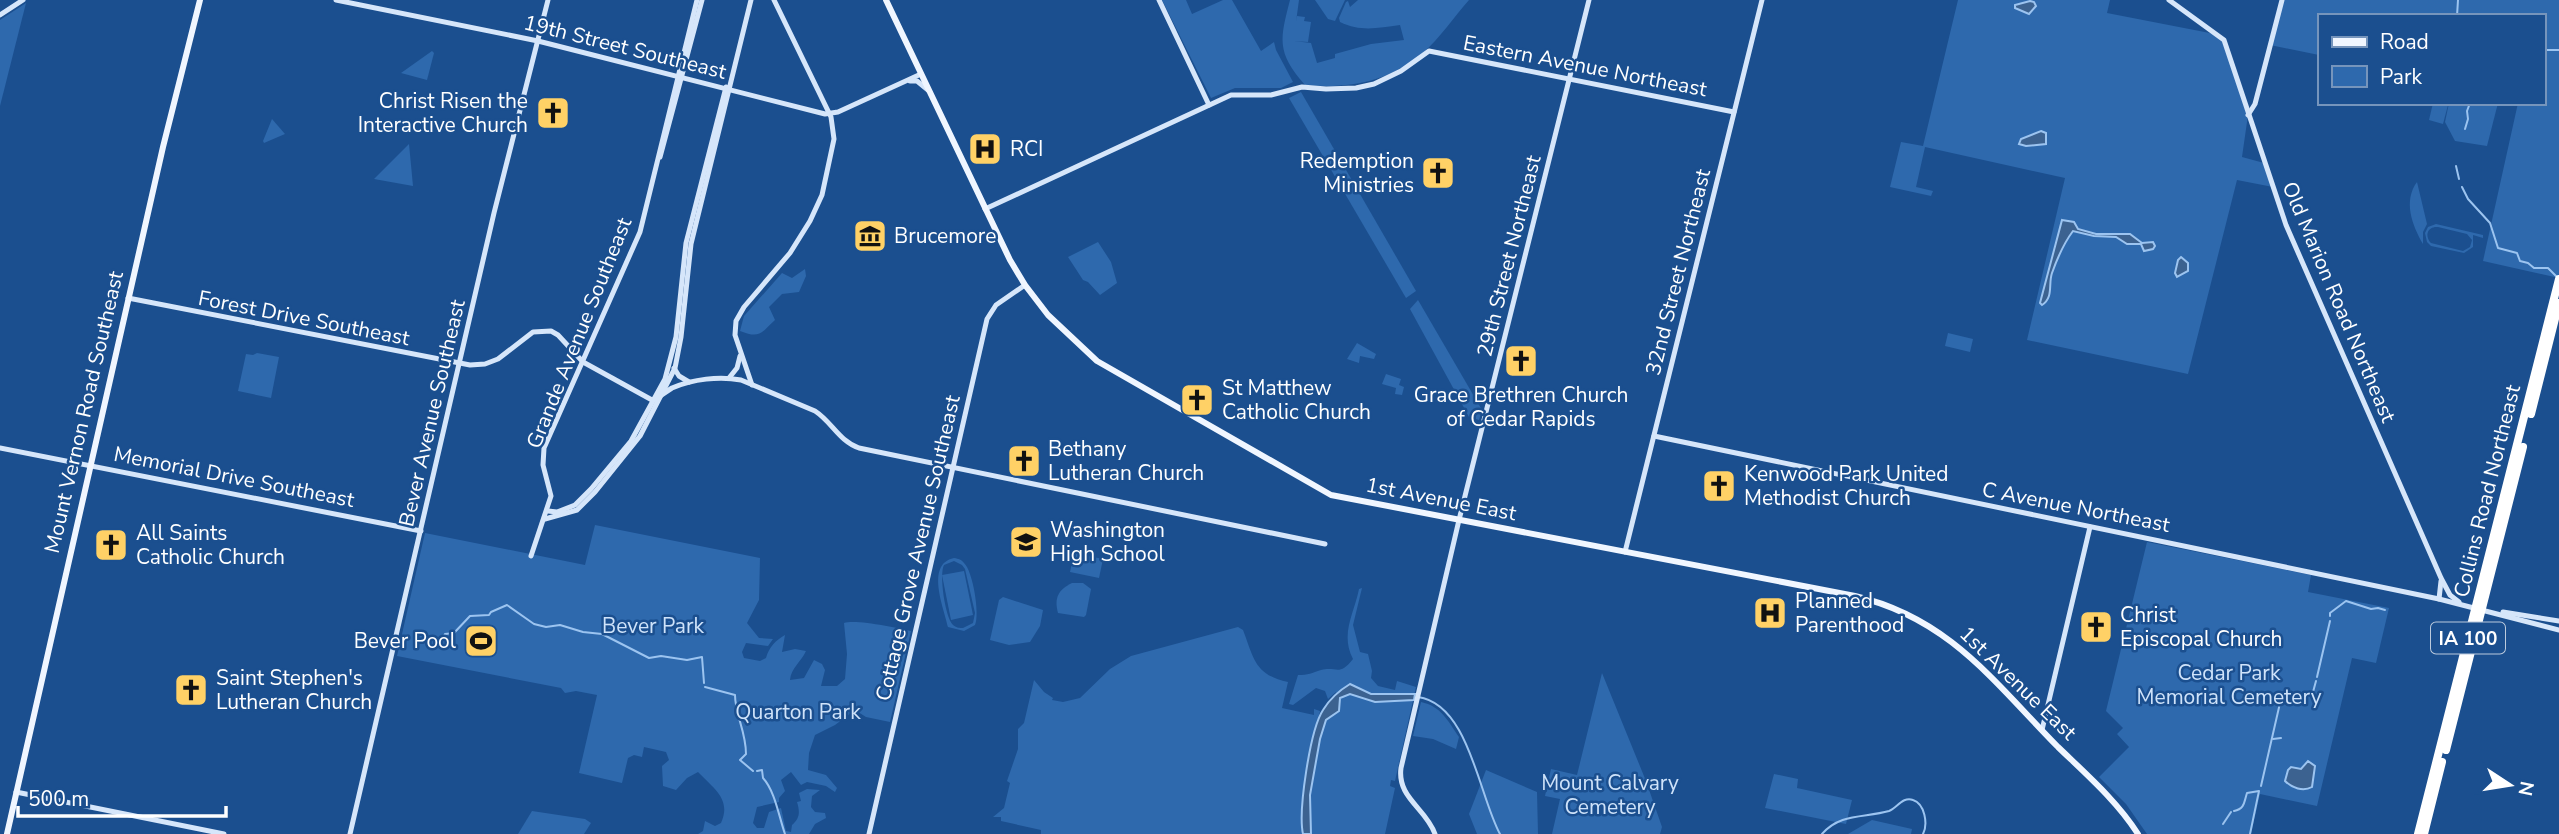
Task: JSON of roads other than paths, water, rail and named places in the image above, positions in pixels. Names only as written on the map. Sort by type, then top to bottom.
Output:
[{"type":"highway","name":"Collins Road Northeast","points":[[2418,834],[2483,609],[2559,279]]},
{"type":"highway","name":"Collins Road Northeast","points":[[2424,834],[2559,303]]},
{"type":"main road","name":"1st Avenue East","points":[[886,0],[1010,260],[1025,285],[1059,327],[1097,361],[1336,496],[1855,596],[1902,611],[1930,626],[1965,652],[2114,803],[2138,834]]},
{"type":"main road","name":"Mount Vernon Road Southeast","points":[[7,834],[198,2]]},
{"type":"street","points":[[0,15],[23,0]]},
{"type":"street","name":"19th Street Southeast","points":[[336,0],[538,41],[829,114]]},
{"type":"street","name":"Bever Avenue Southeast","points":[[350,834],[496,205],[548,0]]},
{"type":"street","name":"Grande Avenue Southeast","points":[[531,556],[551,496],[543,465],[544,448],[640,232],[700,0]]},
{"type":"street","points":[[545,519],[570,513],[585,503],[635,444],[664,393],[681,337],[691,244],[751,0]]},
{"type":"street","points":[[752,385],[735,335],[740,314],[797,243],[822,195],[833,149],[833,130],[829,114],[774,0]]},
{"type":"street","points":[[985,209],[1209,105],[1159,0]]},
{"type":"street","name":"29th Street Northeast","points":[[1435,834],[1425,815],[1408,797],[1401,781],[1401,768],[1459,520],[1589,0]]},
{"type":"street","name":"32nd Street Northeast","points":[[1625,552],[1762,0]]},
{"type":"street","name":"Old Marion Road Northeast","points":[[2169,0],[2220,35],[2229,50],[2248,115],[2302,263],[2441,578],[2450,595],[2465,605]]},
{"type":"street","points":[[2248,115],[2255,104],[2282,0]]},
{"type":"street","name":"Eastern Avenue Northeast","points":[[1209,105],[1235,94],[1272,95],[1303,87],[1342,89],[1374,83],[1413,65],[1429,51],[1734,112]]},
{"type":"street","points":[[829,114],[921,74]]},
{"type":"street","points":[[900,83],[916,80],[930,92]]},
{"type":"street","points":[[817,112],[822,110],[823,102]]},
{"type":"street","name":"Cottage Grove Avenue Southeast","points":[[869,834],[989,314],[996,305],[1025,285]]},
{"type":"street","name":"Forest Drive Southeast","points":[[128,299],[459,365],[491,362],[530,334],[551,331],[583,362],[655,400]]},
{"type":"street","points":[[729,379],[737,368],[741,353]]},
{"type":"street","points":[[672,367],[678,376],[689,382]]},
{"type":"street","points":[[548,511],[566,509],[581,500],[631,441],[672,367]]},
{"type":"street","points":[[655,400],[689,382],[741,380],[815,411],[850,445],[954,469],[1325,544]]},
{"type":"street","name":"C Avenue Northeast","points":[[1654,436],[2483,609],[2559,621]]},
{"type":"street","name":"Memorial Drive Southeast","points":[[0,447],[421,531]]},
{"type":"street","points":[[2042,730],[2090,527]]},
{"type":"street","name":"Old Marion Road Northeast","points":[[2439,599],[2441,578]]},
{"type":"street","name":"C Avenue Northeast","points":[[2483,609],[2559,631]]},
{"type":"street","points":[[16,792],[224,834]]},
{"type":"waterway","points":[[2457,14],[2458,0]]},
{"type":"waterway","points":[[2545,50],[2559,50]]},
{"type":"waterway","points":[[2465,129],[2469,105]]},
{"type":"waterway","points":[[2456,166],[2459,179]]},
{"type":"waterway","points":[[2462,187],[2468,199],[2490,223],[2498,248],[2517,253],[2520,261],[2534,268],[2548,268],[2556,276]]},
{"type":"waterway","points":[[2330,616],[2330,613],[2346,601],[2371,609],[2385,610]]},
{"type":"waterway","points":[[439,647],[445,634],[454,633],[470,616],[489,615],[507,605],[534,624],[546,627],[560,625],[602,634],[649,658],[661,656],[687,660],[702,657],[704,683]]},
{"type":"waterway","points":[[2317,677],[2330,621]]},
{"type":"waterway","points":[[2313,692],[2316,681]]},
{"type":"waterway","points":[[705,687],[735,695],[746,746],[746,754],[740,760],[753,771]]},
{"type":"waterway","points":[[2261,786],[2280,703],[2288,697],[2308,696]]},
{"type":"waterway","points":[[1418,697],[1435,703],[1461,733],[1500,834]]},
{"type":"waterway","points":[[2273,739],[2281,738]]},
{"type":"waterway","points":[[757,771],[762,770],[763,778],[774,797],[785,834]]},
{"type":"waterway","points":[[2234,811],[2242,807],[2247,793],[2259,791],[2250,834]]},
{"type":"waterway","points":[[1822,834],[1845,819],[1889,811],[1909,799],[1917,802],[1923,810],[1923,834]]},
{"type":"waterway","points":[[2223,824],[2231,812]]},
{"type":"place","name":"Christ Risen the Interactive Church","points":[[553,113]]},
{"type":"place","name":"RCI","points":[[985,149]]},
{"type":"place","name":"Redemption Ministries","points":[[1438,173]]},
{"type":"place","name":"Brucemore","points":[[870,236]]},
{"type":"place","name":"Grace Brethren Church of Cedar Rapids","points":[[1521,361]]},
{"type":"place","name":"St Matthew Catholic Church","points":[[1197,400]]},
{"type":"place","name":"Bethany Lutheran Church","points":[[1024,461]]},
{"type":"place","name":"Kenwood Park United Methodist Church","points":[[1719,486]]},
{"type":"place","name":"Washington High School","points":[[1026,542]]},
{"type":"place","name":"All Saints Catholic Church","points":[[111,545]]},
{"type":"place","name":"Planned Parenthood","points":[[1770,613]]},
{"type":"place","name":"Christ Episcopal Church","points":[[2096,627]]},
{"type":"place","name":"Bever Pool","points":[[481,641]]},
{"type":"place","name":"Saint Stephen's Lutheran Church","points":[[191,690]]},
{"type":"park label","name":"Bever Park","points":[[653,626]]},
{"type":"park label","name":"Cedar Park Memorial Cemetery","points":[[2229,685]]},
{"type":"park label","name":"Quarton Park","points":[[798,712]]},
{"type":"park label","name":"Mount Calvary Cemetery","points":[[1610,795]]}]
